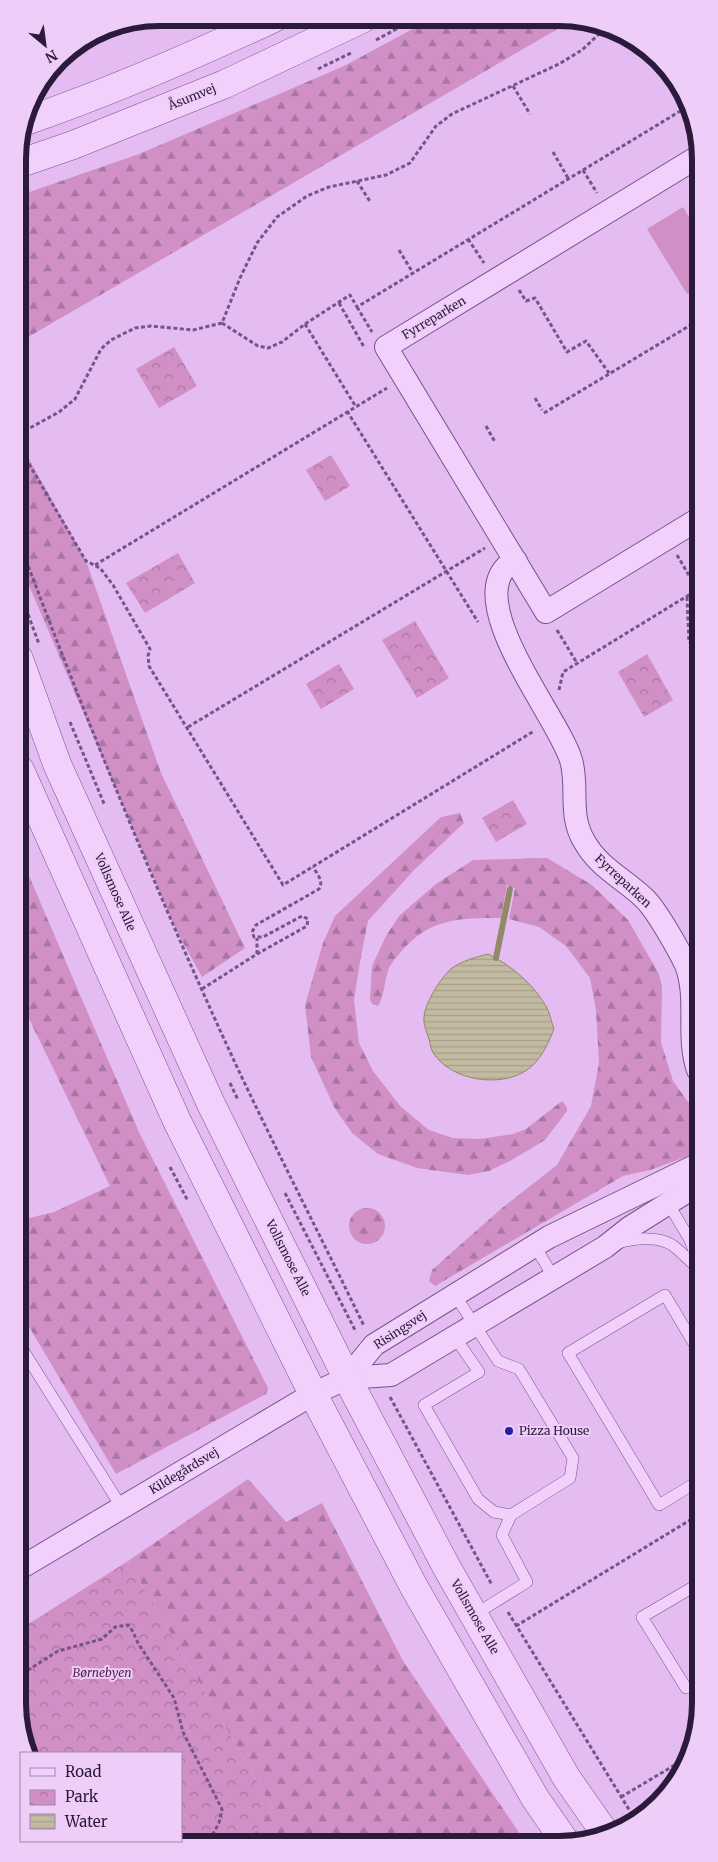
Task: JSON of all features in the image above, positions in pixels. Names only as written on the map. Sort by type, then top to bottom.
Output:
[{"type":"street","points":[[33,119],[71,106],[201,52],[255,27]]},
{"type":"street","name":"Åsumvej","points":[[27,161],[74,145],[225,84],[346,27]]},
{"type":"street","name":"Fyrreparken","points":[[692,160],[386,347],[546,612],[692,523]]},
{"type":"street","name":"Fyrreparken","points":[[516,561],[506,567],[500,576],[497,587],[500,620],[507,642],[552,720],[570,759],[573,770],[574,814],[584,843],[608,871],[635,890],[654,910],[691,975]]},
{"type":"street","name":"Vollsmose Alle","points":[[30,655],[57,764],[211,1104],[347,1378],[447,1568],[566,1777],[602,1828]]},
{"type":"street","points":[[27,785],[177,1121],[314,1394],[414,1587],[534,1798],[561,1836]]},
{"type":"street","name":"Risingsvej","points":[[347,1378],[371,1349],[553,1235],[691,1168]]},
{"type":"street","points":[[347,1378],[391,1375],[605,1247],[629,1228],[691,1189]]},
{"type":"street","name":"Kildegårdsvej","points":[[26,1565],[314,1394],[347,1378]]},
{"type":"lane","points":[[639,1194],[668,1203],[691,1244]]},
{"type":"lane","points":[[605,1247],[628,1240],[646,1238],[671,1244],[691,1262]]},
{"type":"lane","points":[[535,1246],[554,1278]]},
{"type":"lane","points":[[455,1295],[498,1361],[519,1369],[573,1458],[570,1478],[510,1516],[502,1535],[527,1582],[474,1615]]},
{"type":"lane","points":[[691,1339],[665,1295],[568,1353],[659,1505],[691,1485]]},
{"type":"lane","points":[[454,1336],[479,1372],[424,1406],[478,1499],[494,1512],[510,1516]]},
{"type":"lane","points":[[26,1355],[122,1508]]},
{"type":"lane","points":[[686,1688],[642,1617],[691,1588]]},
{"type":"path","points":[[222,323],[240,278],[257,243],[277,217],[307,196],[329,187],[386,175],[410,163],[436,126],[452,114],[559,64],[582,50],[599,33]]},
{"type":"path","points":[[513,86],[530,114]]},
{"type":"path","points":[[357,307],[683,110]]},
{"type":"path","points":[[553,152],[568,178]]},
{"type":"path","points":[[583,170],[596,192]]},
{"type":"path","points":[[357,181],[371,203]]},
{"type":"path","points":[[468,239],[483,262]]},
{"type":"path","points":[[399,250],[413,273]]},
{"type":"path","points":[[508,272],[526,301],[535,298],[568,352],[586,341],[609,373]]},
{"type":"path","points":[[27,430],[59,412],[75,399],[101,349],[111,340],[135,328],[150,326],[193,330],[222,323],[258,346],[268,348],[282,342],[305,324],[350,295],[370,329]]},
{"type":"path","points":[[338,303],[365,349],[371,345]]},
{"type":"path","points":[[535,398],[543,412],[692,323]]},
{"type":"path","points":[[305,324],[356,407]]},
{"type":"path","points":[[95,565],[389,387]]},
{"type":"path","points":[[347,411],[481,627]]},
{"type":"path","points":[[486,426],[495,442]]},
{"type":"path","points":[[27,460],[86,561],[100,568],[118,593],[150,649],[148,656],[149,666],[283,885],[552,720]]},
{"type":"path","points":[[188,727],[481,550]]},
{"type":"path","points":[[679,560],[692,581]]},
{"type":"path","points":[[27,562],[112,781],[202,989],[371,1349]]},
{"type":"path","points":[[563,672],[692,593]]},
{"type":"path","points":[[687,596],[689,643]]},
{"type":"path","points":[[559,633],[577,663]]},
{"type":"path","points":[[27,635],[30,655]]},
{"type":"path","points":[[66,713],[108,814]]},
{"type":"path","points":[[202,989],[257,954],[307,926],[308,919],[302,916],[262,938],[254,937],[252,932],[256,925],[319,889],[321,880],[313,867]]},
{"type":"path","points":[[257,938],[257,954]]},
{"type":"path","points":[[230,1082],[242,1109]]},
{"type":"path","points":[[282,1188],[371,1349]]},
{"type":"path","points":[[379,1376],[499,1599],[632,1814]]},
{"type":"path","points":[[516,1626],[691,1519]]},
{"type":"path","points":[[26,1671],[58,1651],[102,1639],[115,1626],[128,1625],[138,1644],[174,1698],[182,1732],[222,1808],[212,1836]]},
{"type":"path","points":[[621,1797],[677,1764]]},
{"type":"green space","points":[[417,26],[562,26],[27,338],[27,193],[139,154],[344,66]]},
{"type":"green space","points":[[683,207],[692,221],[692,291],[687,294],[647,229]]},
{"type":"green space","points":[[174,347],[197,386],[159,408],[136,369]]},
{"type":"green space","points":[[27,455],[86,561],[161,773],[245,948],[202,977],[175,928],[27,580]]},
{"type":"green space","points":[[331,455],[350,486],[325,501],[306,470]]},
{"type":"green space","points":[[178,553],[195,583],[145,613],[126,583]]},
{"type":"green space","points":[[415,621],[449,678],[417,698],[382,640]]},
{"type":"green space","points":[[647,654],[673,700],[644,717],[618,672]]},
{"type":"green space","points":[[339,664],[354,689],[321,709],[306,684]]},
{"type":"green space","points":[[513,800],[527,824],[496,842],[482,818]]},
{"type":"green space","points":[[460,813],[464,823],[414,870],[368,921],[354,1000],[359,1043],[373,1071],[401,1107],[429,1130],[453,1138],[479,1139],[513,1134],[526,1129],[562,1101],[567,1107],[567,1111],[545,1140],[489,1171],[468,1175],[417,1168],[378,1154],[352,1133],[334,1107],[311,1057],[305,1005],[323,943],[335,916],[441,817]]},
{"type":"green space","points":[[547,858],[592,885],[628,920],[659,974],[662,987],[661,1042],[673,1081],[691,1106],[691,1155],[650,1170],[623,1176],[435,1286],[429,1281],[432,1270],[502,1208],[557,1165],[591,1106],[599,1063],[596,1010],[590,978],[566,946],[539,927],[509,919],[515,888],[507,885],[501,918],[446,922],[422,933],[411,941],[390,966],[378,1006],[372,1004],[370,999],[372,966],[386,936],[399,916],[436,884],[473,860]]},
{"type":"green space","points":[[27,870],[139,1132],[268,1388],[266,1394],[116,1474],[26,1322],[26,1219],[54,1212],[110,1186],[26,1013]]},
{"type":"green space","points":[[367,1208],[374,1209],[380,1213],[384,1219],[384,1233],[380,1239],[374,1243],[367,1244],[360,1243],[354,1239],[350,1233],[349,1226],[350,1219],[354,1213],[360,1209]]},
{"type":"green space","points":[[248,1479],[286,1522],[322,1503],[403,1661],[521,1836],[252,1836],[273,1808],[128,1561]]},
{"type":"green space","name":"Børnebyen","points":[[128,1561],[273,1808],[252,1836],[182,1836],[182,1752],[35,1752],[27,1720],[26,1625]]},
{"type":"water","points":[[488,954],[513,969],[535,990],[547,1009],[554,1029],[547,1046],[532,1066],[516,1076],[491,1080],[464,1076],[442,1063],[432,1051],[424,1020],[430,998],[448,972],[460,963]]},
{"type":"waterway","points":[[496,958],[510,889]]},
{"type":"place","name":"Pizza House","points":[[509,1431]]}]
